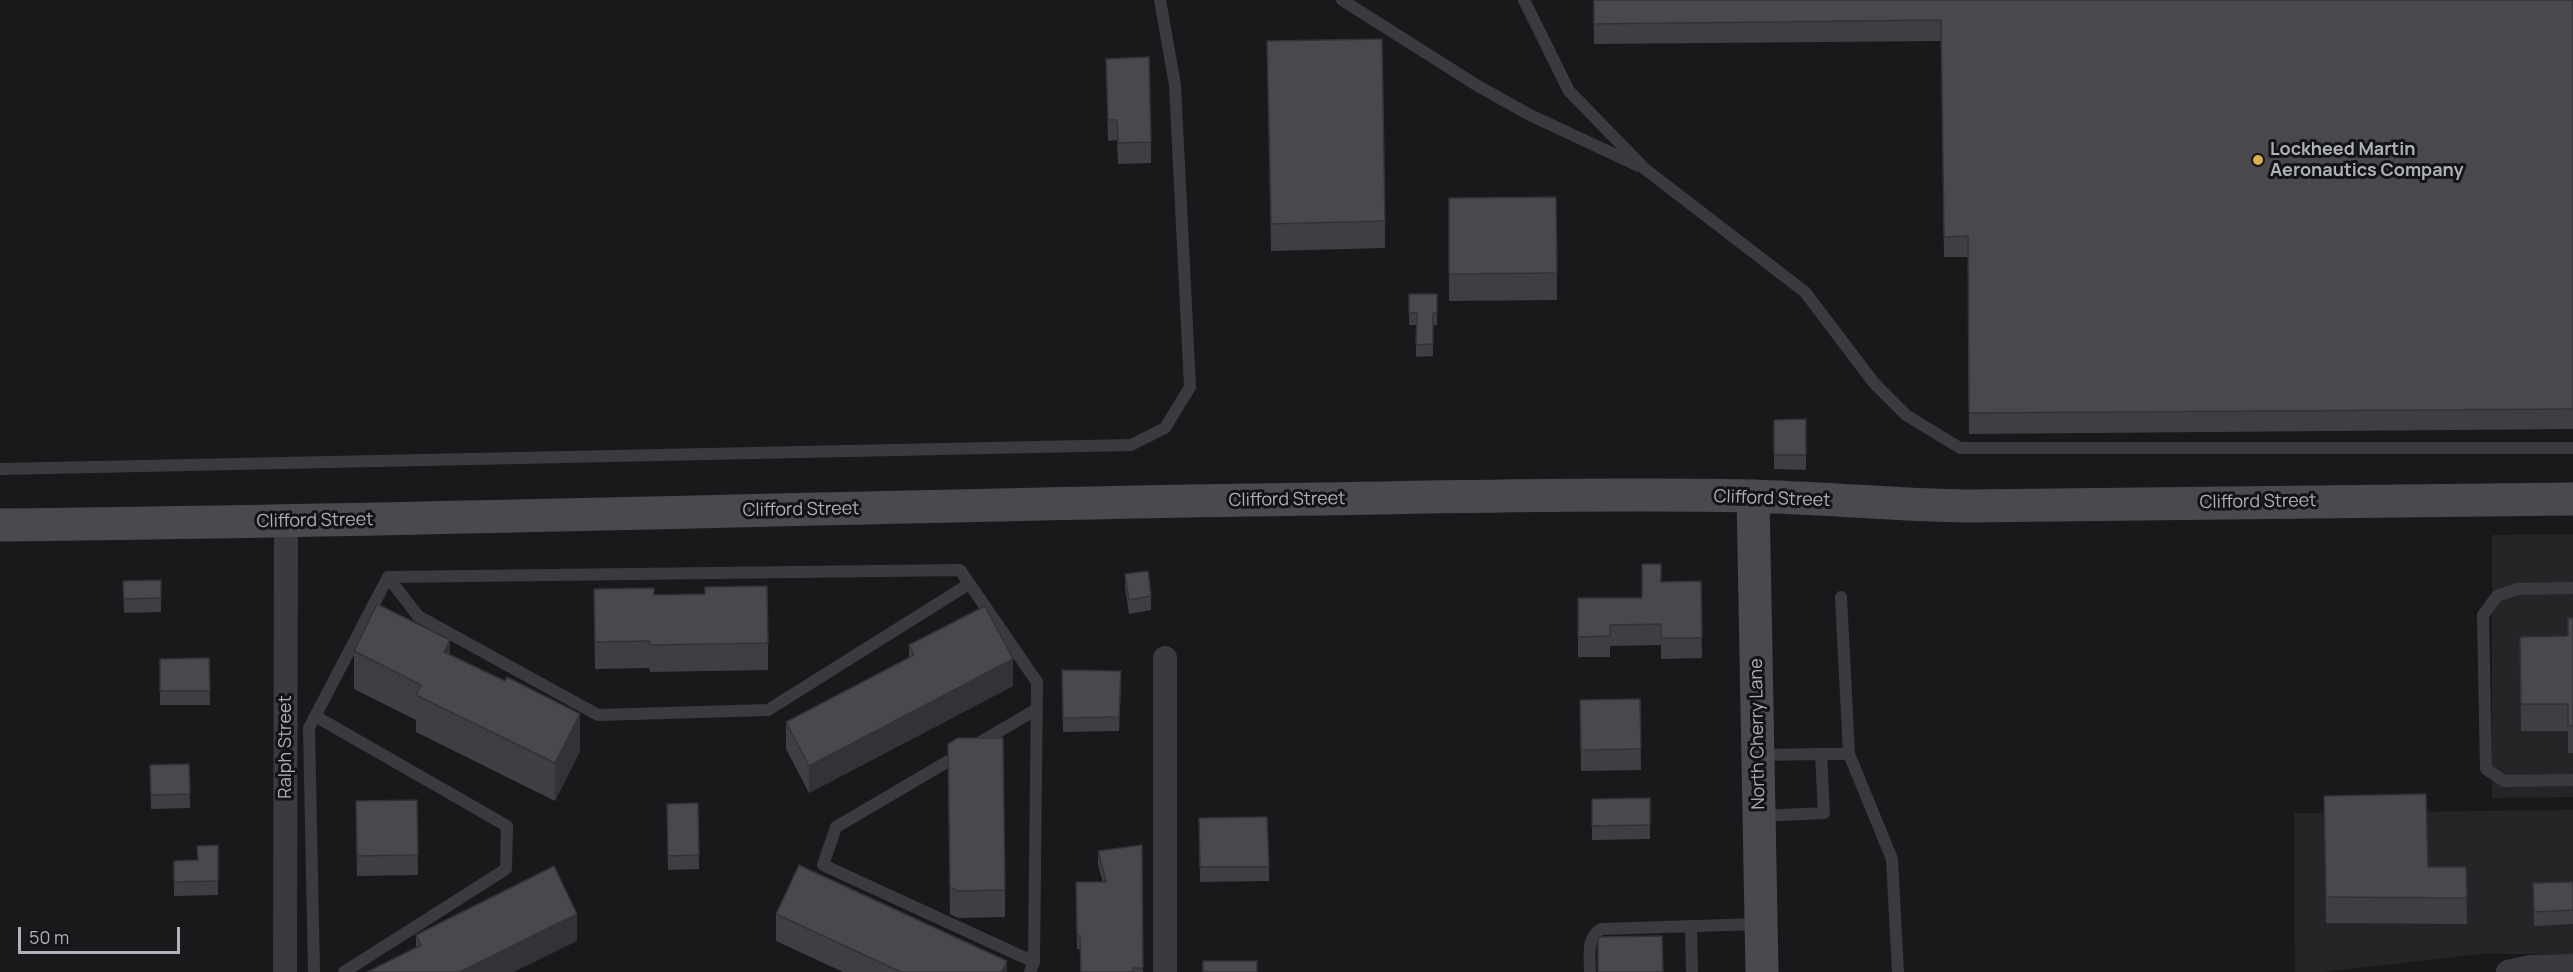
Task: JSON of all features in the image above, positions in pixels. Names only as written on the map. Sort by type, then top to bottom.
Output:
[{"type":"main road","name":"Clifford Street","points":[[0,525],[286,522],[1510,496],[1754,496],[1886,505],[1968,506],[2573,499]]},
{"type":"main road","name":"North Cherry Lane","points":[[1754,496],[1762,972]]},
{"type":"street","name":"Ralph Street","points":[[286,522],[297,728],[297,962]]},
{"type":"street","points":[[1165,658],[1165,972]]},
{"type":"street","points":[[2508,972],[2530,967],[2573,966]]},
{"type":"lane","points":[[0,469],[1131,445],[1165,429],[1190,387],[1175,85],[1160,0]]},
{"type":"lane","points":[[1342,0],[1530,116],[1645,169]]},
{"type":"lane","points":[[1524,0],[1569,91],[1645,169],[1805,292],[1874,383],[1906,415],[1960,448],[2573,448]]},
{"type":"lane","points":[[388,577],[960,570],[1037,682],[1032,967],[823,865],[836,827],[1036,709]]},
{"type":"lane","points":[[297,728],[315,716],[388,577]]},
{"type":"lane","points":[[388,577],[418,616],[598,715],[768,710],[969,584]]},
{"type":"lane","points":[[2573,588],[2517,589],[2497,596],[2482,615],[2486,769],[2504,781],[2573,780]]},
{"type":"lane","points":[[1841,597],[1849,754],[1892,859],[1898,972]]},
{"type":"lane","points":[[315,716],[507,826],[506,869],[344,972]]},
{"type":"lane","points":[[1759,816],[1824,813],[1821,754]]},
{"type":"lane","points":[[1758,755],[1849,754]]},
{"type":"lane","points":[[1590,972],[1590,941],[1594,933],[1601,929],[1761,924]]},
{"type":"lane","points":[[1691,926],[1692,972]]},
{"type":"lane","points":[[297,962],[314,972]]},
{"type":"shaded area","points":[[2573,534],[2573,797],[2492,798],[2492,535]]},
{"type":"shaded area","points":[[2573,810],[2573,954],[2481,954],[2324,972],[2295,972],[2294,813]]},
{"type":"building","name":"Lockheed Martin Aeronautics Company","points":[[1594,0],[2573,0],[2573,409],[1969,413],[1968,236],[1944,237],[1941,20],[1594,24]]},
{"type":"building","points":[[1382,39],[1385,221],[1271,224],[1267,41]]},
{"type":"building","points":[[1149,57],[1151,142],[1118,143],[1117,120],[1108,120],[1106,59]]},
{"type":"building","points":[[1556,197],[1557,273],[1449,274],[1449,198]]},
{"type":"building","points":[[1409,294],[1437,294],[1437,313],[1433,313],[1433,344],[1416,345],[1417,313],[1409,313]]},
{"type":"building","points":[[1806,419],[1806,455],[1774,455],[1774,420]]},
{"type":"building","points":[[1642,564],[1661,564],[1661,582],[1701,581],[1702,638],[1661,638],[1661,624],[1610,625],[1610,636],[1578,637],[1578,598],[1642,598]]},
{"type":"building","points":[[1148,571],[1151,596],[1129,600],[1125,574]]},
{"type":"building","points":[[161,580],[161,598],[124,599],[123,581]]},
{"type":"building","points":[[767,586],[768,643],[650,645],[649,641],[595,642],[594,589],[654,588],[654,595],[705,594],[705,587]]},
{"type":"building","points":[[377,604],[450,640],[444,652],[505,681],[507,677],[580,714],[555,763],[416,695],[421,685],[354,651]]},
{"type":"building","points":[[985,606],[1013,659],[809,766],[786,722],[914,655],[909,645]]},
{"type":"building","points":[[2568,618],[2573,618],[2573,726],[2568,726],[2568,704],[2521,704],[2520,637],[2568,636]]},
{"type":"building","points":[[209,658],[210,691],[160,691],[160,659]]},
{"type":"building","points":[[1062,670],[1121,671],[1119,717],[1063,718]]},
{"type":"building","points":[[1640,699],[1641,749],[1581,750],[1580,700]]},
{"type":"building","points":[[958,738],[1003,738],[1005,890],[958,891],[950,887],[948,744]]},
{"type":"building","points":[[189,764],[190,794],[151,795],[150,765]]},
{"type":"building","points":[[2426,794],[2428,867],[2466,867],[2467,898],[2326,897],[2324,796]]},
{"type":"building","points":[[1650,798],[1650,825],[1592,826],[1592,799]]},
{"type":"building","points":[[417,800],[418,855],[357,856],[356,801]]},
{"type":"building","points":[[698,803],[699,855],[668,856],[667,804]]},
{"type":"building","points":[[1267,817],[1269,867],[1200,867],[1199,818]]},
{"type":"building","points":[[218,845],[218,881],[174,882],[174,861],[198,860],[197,846]]},
{"type":"building","points":[[1142,845],[1143,968],[1133,968],[1133,972],[1081,972],[1080,936],[1077,936],[1076,882],[1106,882],[1098,851]]},
{"type":"building","points":[[799,865],[1007,961],[1002,972],[901,972],[776,914]]},
{"type":"building","points":[[554,866],[577,914],[460,972],[367,972],[421,945],[416,935]]},
{"type":"building","points":[[2573,882],[2573,910],[2534,912],[2533,883]]},
{"type":"building","points":[[1662,936],[1663,972],[1598,972],[1598,937]]},
{"type":"building","points":[[1203,961],[1257,961],[1257,972],[1203,972]]},
{"type":"place","name":"Lockheed Martin Aeronautics Company","points":[[2258,160]]}]
